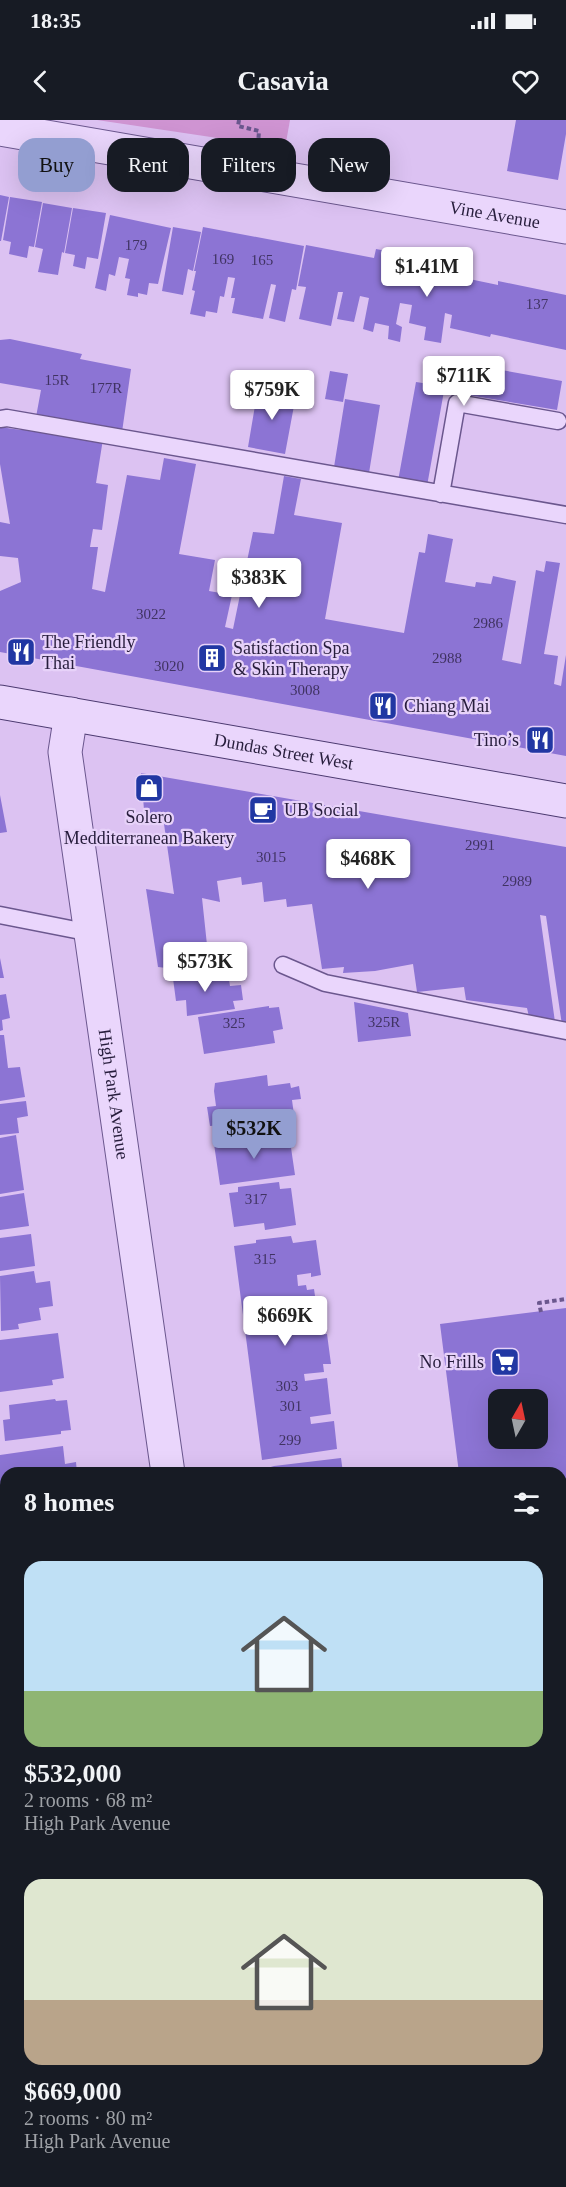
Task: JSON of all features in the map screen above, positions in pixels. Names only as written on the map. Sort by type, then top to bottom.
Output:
[{"type":"street","name":"Vine Avenue","points":[[0,129],[566,227]]},
{"type":"street","name":"Dundas Street West","points":[[0,702],[566,801]]},
{"type":"street","name":"High Park Avenue","points":[[71,714],[65,752],[167,1467]]},
{"type":"lane","points":[[441,494],[457,404],[558,421]]},
{"type":"lane","points":[[0,419],[7,418],[566,515]]},
{"type":"lane","points":[[0,915],[91,933]]},
{"type":"lane","points":[[283,965],[326,983],[566,1031]]},
{"type":"path","points":[[239,120],[238,126],[260,130],[258,138]]},
{"type":"path","points":[[541,1312],[539,1303],[566,1299]]},
{"type":"shaded area","points":[[97,120],[290,120],[287,138],[218,138]]},
{"type":"building","points":[[516,120],[566,120],[566,134],[558,180],[507,171]]},
{"type":"building","points":[[0,195],[9,197],[1,241],[0,241]]},
{"type":"building","points":[[10,197],[42,202],[34,247],[29,246],[27,258],[9,254],[11,242],[3,240]]},
{"type":"building","points":[[43,203],[72,208],[58,275],[38,272],[43,249],[35,247]]},
{"type":"building","points":[[73,208],[106,213],[98,259],[87,257],[85,269],[73,266],[75,255],[65,253]]},
{"type":"building","points":[[110,215],[171,228],[158,284],[149,283],[147,295],[138,293],[138,297],[127,295],[130,279],[125,278],[129,259],[119,257],[115,276],[109,274],[106,291],[95,288]]},
{"type":"building","points":[[173,227],[201,232],[193,271],[188,269],[183,295],[162,291]]},
{"type":"building","points":[[203,227],[304,246],[296,290],[292,289],[285,322],[269,318],[276,285],[271,284],[263,319],[232,313],[235,298],[231,298],[235,278],[228,277],[224,297],[220,296],[217,313],[206,311],[205,317],[190,314],[195,291],[192,290],[196,271],[194,271]]},
{"type":"building","points":[[306,245],[374,258],[376,249],[413,256],[412,263],[436,269],[438,258],[455,263],[453,271],[456,273],[455,276],[498,285],[498,281],[566,295],[566,350],[450,328],[452,315],[445,313],[441,343],[424,340],[426,327],[409,323],[412,305],[400,303],[396,324],[402,327],[400,342],[388,339],[389,326],[375,323],[373,332],[363,329],[369,298],[360,296],[354,322],[337,319],[343,292],[338,292],[331,326],[299,319],[306,287],[298,286]]},
{"type":"building","points":[[10,339],[82,354],[80,359],[131,369],[122,432],[36,417],[41,390],[0,383],[0,340]]},
{"type":"building","points":[[440,359],[562,381],[557,410],[444,391],[427,486],[398,481],[416,382],[436,385]]},
{"type":"building","points":[[330,371],[348,374],[343,402],[325,399]]},
{"type":"building","points":[[258,388],[296,395],[285,454],[248,447]]},
{"type":"building","points":[[345,399],[380,405],[369,473],[334,467]]},
{"type":"building","points":[[21,426],[103,439],[96,483],[108,485],[102,530],[93,529],[90,547],[98,547],[92,589],[105,592],[127,475],[160,480],[164,458],[196,464],[179,554],[215,560],[209,591],[232,595],[225,627],[233,629],[253,532],[274,534],[284,476],[301,479],[294,515],[342,523],[325,619],[404,633],[419,552],[425,553],[428,534],[453,539],[445,582],[475,587],[476,582],[491,584],[493,576],[516,581],[502,660],[521,664],[536,570],[544,572],[546,561],[560,563],[544,654],[558,656],[554,684],[561,686],[566,655],[566,756],[0,652],[0,591],[21,582],[18,558],[0,556],[0,522],[10,524],[0,464],[0,427],[21,430]]},
{"type":"building","points":[[141,773],[566,847],[566,1026],[562,1025],[546,916],[540,915],[555,1022],[529,1017],[527,1008],[466,1000],[464,987],[417,992],[413,964],[375,971],[343,973],[344,967],[322,969],[312,904],[287,907],[286,899],[264,902],[262,882],[242,885],[241,877],[217,881],[220,902],[202,898],[210,973],[158,967],[146,889],[174,894],[164,824],[145,822]]},
{"type":"building","points":[[0,795],[7,832],[0,833]]},
{"type":"building","points":[[0,958],[4,978],[0,978]]},
{"type":"building","points":[[172,971],[229,980],[230,986],[241,985],[243,1000],[233,1001],[235,1009],[187,1016],[186,1000],[176,1001]]},
{"type":"building","points":[[6,994],[10,1018],[2,1020],[3,1030],[0,1031],[0,995]]},
{"type":"building","points":[[354,1002],[408,1013],[411,1036],[358,1042]]},
{"type":"building","points":[[269,1006],[269,1008],[279,1007],[283,1029],[273,1031],[275,1043],[204,1054],[198,1017]]},
{"type":"building","points":[[0,1035],[4,1035],[8,1068],[20,1067],[25,1097],[0,1101]]},
{"type":"building","points":[[267,1075],[268,1086],[290,1083],[291,1088],[299,1086],[301,1099],[292,1100],[294,1115],[272,1118],[273,1122],[222,1129],[222,1125],[210,1126],[207,1107],[216,1106],[215,1083]]},
{"type":"building","points":[[26,1101],[28,1116],[17,1118],[19,1133],[0,1135],[0,1104]]},
{"type":"building","points":[[289,1134],[295,1175],[220,1185],[214,1144]]},
{"type":"building","points":[[16,1135],[24,1190],[0,1194],[0,1138]]},
{"type":"building","points":[[279,1182],[280,1189],[291,1188],[296,1225],[265,1230],[264,1223],[234,1227],[229,1193],[238,1192],[238,1187]]},
{"type":"building","points":[[24,1193],[29,1226],[0,1230],[0,1197]]},
{"type":"building","points":[[31,1234],[35,1266],[0,1271],[0,1238]]},
{"type":"building","points":[[291,1236],[293,1243],[316,1240],[321,1275],[311,1277],[311,1273],[297,1275],[298,1286],[306,1285],[307,1290],[314,1289],[318,1317],[311,1318],[312,1328],[318,1327],[319,1335],[327,1334],[331,1364],[323,1364],[324,1372],[304,1374],[305,1381],[327,1378],[331,1414],[310,1417],[311,1424],[334,1421],[337,1449],[262,1460],[234,1246],[256,1243],[256,1240]]},
{"type":"building","points":[[34,1271],[36,1283],[50,1281],[53,1306],[39,1308],[41,1320],[18,1324],[19,1329],[1,1331],[0,1276]]},
{"type":"building","name":"No Frills","points":[[566,1308],[566,1467],[458,1467],[440,1324]]},
{"type":"building","points":[[58,1333],[64,1378],[52,1380],[53,1385],[0,1392],[0,1340]]},
{"type":"building","points":[[55,1399],[56,1401],[67,1400],[71,1430],[61,1431],[61,1434],[5,1441],[3,1420],[10,1419],[9,1405]]},
{"type":"building","points":[[63,1446],[65,1464],[76,1462],[76,1467],[0,1467],[0,1455]]},
{"type":"building","points":[[341,1458],[342,1467],[271,1467]]},
{"type":"place","name":"The Friendly Thai","points":[[21,652]]},
{"type":"place","name":"Satisfaction Spa & Skin Therapy","points":[[212,658]]},
{"type":"place","name":"Chiang Mai","points":[[383,706]]},
{"type":"place","name":"Tino’s","points":[[540,740]]},
{"type":"place","name":"Solero Medditerranean Bakery","points":[[149,788]]},
{"type":"place","name":"UB Social","points":[[263,810]]},
{"type":"place","name":"No Frills","points":[[505,1362]]}]
